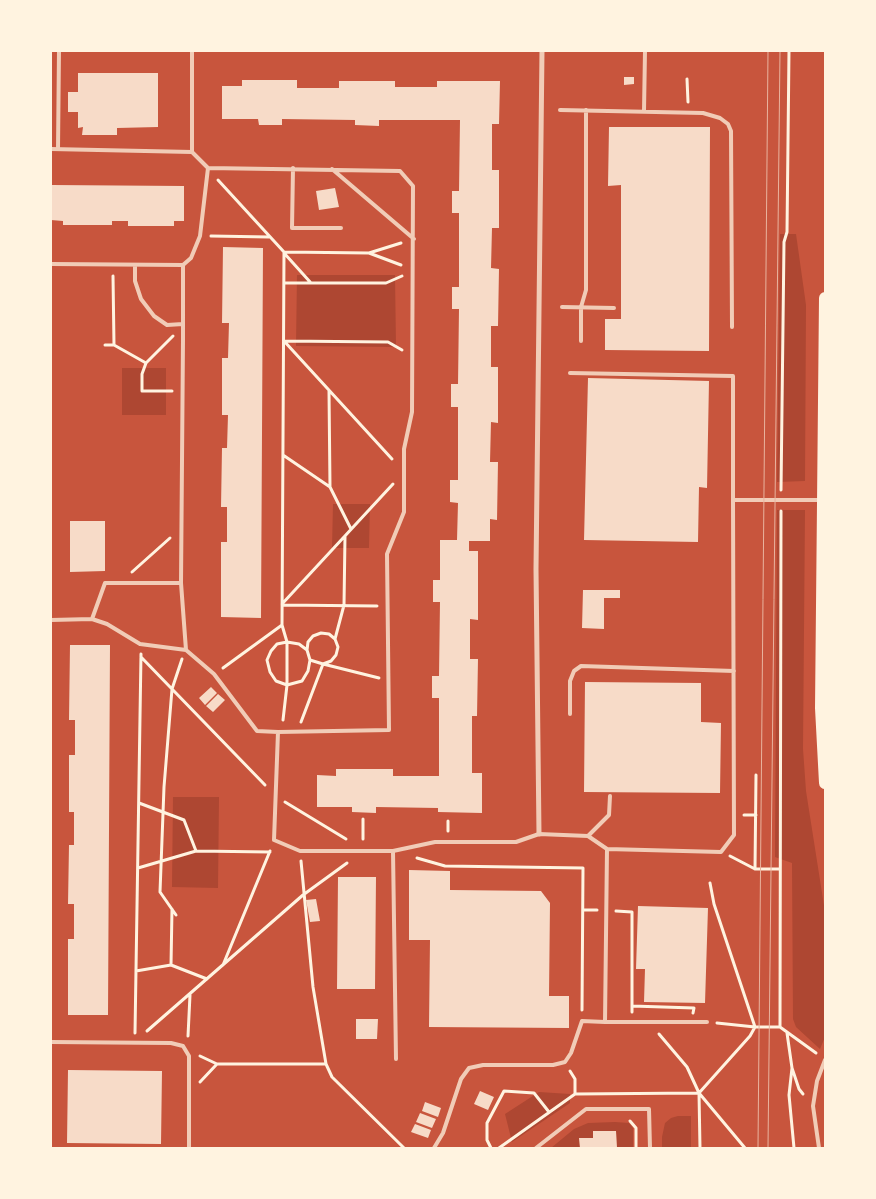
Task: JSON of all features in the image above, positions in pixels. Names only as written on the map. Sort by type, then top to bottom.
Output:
[{"type":"main road","points":[[825,298],[821,708],[825,783]]},
{"type":"street","points":[[539,834],[536,569],[542,51]]},
{"type":"lane","points":[[58,149],[59,51]]},
{"type":"lane","points":[[192,51],[192,152]]},
{"type":"lane","points":[[644,111],[645,51]]},
{"type":"lane","points":[[560,110],[703,113],[720,118],[728,124],[731,131],[732,327]]},
{"type":"lane","points":[[581,341],[581,307],[586,290],[586,110]]},
{"type":"lane","points":[[51,149],[192,152],[208,168],[400,171],[413,186],[414,240],[412,412],[404,449],[404,512],[387,554],[389,730],[257,731],[214,674],[186,650],[140,644],[107,624],[92,619],[51,620]]},
{"type":"lane","points":[[51,264],[183,265],[191,258],[200,236],[208,168]]},
{"type":"lane","points":[[293,168],[292,228],[341,228]]},
{"type":"lane","points":[[332,169],[414,240]]},
{"type":"lane","points":[[135,265],[135,281],[141,299],[154,316],[167,325],[183,324]]},
{"type":"lane","points":[[183,265],[181,583],[186,650]]},
{"type":"lane","points":[[562,307],[614,308]]},
{"type":"lane","points":[[278,732],[274,840],[300,851],[393,851],[435,842],[516,842],[539,834],[588,836],[607,849],[721,852],[734,835],[733,376],[570,373]]},
{"type":"lane","points":[[733,500],[823,500]]},
{"type":"lane","points":[[92,619],[105,583],[181,583]]},
{"type":"lane","points":[[570,714],[570,681],[574,671],[581,666],[734,671]]},
{"type":"lane","points":[[588,836],[610,815],[610,796]]},
{"type":"lane","points":[[604,1022],[607,849]]},
{"type":"lane","points":[[393,851],[396,1059]]},
{"type":"lane","points":[[434,1148],[443,1133],[461,1079],[470,1068],[483,1065],[552,1065],[565,1062],[571,1053],[582,1021],[707,1022]]},
{"type":"lane","points":[[51,1042],[170,1043],[183,1046],[189,1056],[189,1148]]},
{"type":"lane","points":[[819,1148],[813,1106],[817,1081],[825,1060]]},
{"type":"lane","points":[[536,1148],[586,1109],[650,1109],[650,1148]]},
{"type":"path","points":[[780,1027],[781,500],[784,242],[787,232],[790,51]]},
{"type":"path","points":[[687,79],[688,113]]},
{"type":"path","points":[[208,168],[311,283]]},
{"type":"path","points":[[200,236],[270,237]]},
{"type":"path","points":[[284,252],[369,253],[414,240]]},
{"type":"path","points":[[278,732],[285,718],[287,685],[287,642],[282,625],[284,252]]},
{"type":"path","points":[[369,253],[413,270]]},
{"type":"path","points":[[113,264],[114,345]]},
{"type":"path","points":[[284,283],[386,283],[413,270]]},
{"type":"path","points":[[182,391],[142,391],[142,374],[146,363],[183,324]]},
{"type":"path","points":[[284,341],[388,342],[412,356]]},
{"type":"path","points":[[282,605],[404,472],[284,341]]},
{"type":"path","points":[[105,345],[114,345],[146,363]]},
{"type":"path","points":[[329,391],[330,487],[351,529]]},
{"type":"path","points":[[283,455],[330,487]]},
{"type":"path","points":[[126,583],[128,575],[169,538],[181,534]]},
{"type":"path","points":[[335,639],[344,605],[345,536]]},
{"type":"path","points":[[282,605],[388,606]]},
{"type":"path","points":[[214,674],[282,625]]},
{"type":"path","points":[[297,732],[323,664],[331,661],[336,655],[338,647],[335,639],[329,634],[321,633],[313,636],[308,642],[307,650],[310,660],[308,671],[302,681],[287,685],[276,681],[270,672],[267,660],[277,644],[287,642],[300,644],[307,650]]},
{"type":"path","points":[[135,1042],[140,644]]},
{"type":"path","points":[[176,915],[160,892],[161,862],[172,689],[178,667],[186,650]]},
{"type":"path","points":[[141,657],[276,796],[363,850]]},
{"type":"path","points":[[310,660],[389,681]]},
{"type":"path","points":[[755,869],[756,775]]},
{"type":"path","points":[[139,803],[184,820],[196,851]]},
{"type":"path","points":[[363,819],[363,850]]},
{"type":"path","points":[[221,968],[274,840]]},
{"type":"path","points":[[135,1042],[303,895],[363,850]]},
{"type":"path","points":[[138,868],[196,851],[270,852]]},
{"type":"path","points":[[300,851],[313,987],[326,1064],[332,1077],[404,1148]]},
{"type":"path","points":[[393,851],[445,866],[583,868],[582,1021]]},
{"type":"path","points":[[721,852],[755,869],[779,869]]},
{"type":"path","points":[[700,1148],[699,1093],[750,1036],[755,1027],[714,904],[710,884]]},
{"type":"path","points":[[171,965],[172,908]]},
{"type":"path","points":[[583,910],[632,912],[632,1022]]},
{"type":"path","points":[[136,971],[171,965],[208,980]]},
{"type":"path","points":[[183,1046],[188,1036],[190,994]]},
{"type":"path","points":[[632,1006],[694,1008],[693,1022]]},
{"type":"path","points":[[649,1022],[687,1067],[699,1093],[745,1148]]},
{"type":"path","points":[[707,1022],[755,1027],[780,1027],[817,1054]]},
{"type":"path","points":[[787,1032],[792,1068],[799,1088],[813,1106]]},
{"type":"path","points":[[189,1056],[200,1056],[217,1064],[326,1064]]},
{"type":"path","points":[[565,1062],[575,1079],[575,1094]]},
{"type":"path","points":[[190,1082],[199,1082],[217,1064]]},
{"type":"path","points":[[792,1068],[789,1096],[794,1148]]},
{"type":"path","points":[[491,1148],[487,1140],[487,1123],[504,1092],[534,1093],[549,1112]]},
{"type":"path","points":[[500,1148],[575,1094],[699,1093]]},
{"type":"path","points":[[622,1120],[630,1120],[636,1128],[636,1148]]},
{"type":"shaded area","points":[[780,234],[796,234],[806,305],[805,481],[777,482]]},
{"type":"shaded area","points":[[297,275],[395,275],[396,347],[296,346]]},
{"type":"shaded area","points":[[122,368],[166,368],[166,415],[122,415]]},
{"type":"shaded area","points":[[333,504],[370,504],[369,548],[332,548]]},
{"type":"shaded area","points":[[777,510],[805,510],[803,749],[806,791],[825,912],[825,1037],[820,1049],[796,1027],[793,1019],[792,863],[775,857]]},
{"type":"shaded area","points":[[173,797],[219,797],[218,888],[172,887]]},
{"type":"shaded area","points":[[539,1092],[570,1094],[570,1103],[512,1142],[505,1114]]},
{"type":"shaded area","points":[[691,1116],[691,1148],[662,1148],[665,1123],[671,1118]]},
{"type":"shaded area","points":[[588,1123],[629,1123],[633,1128],[633,1148],[617,1148],[616,1131],[593,1131],[593,1138],[579,1138],[580,1148],[551,1148],[574,1129]]},
{"type":"building","points":[[78,73],[158,73],[158,127],[117,128],[117,135],[82,135],[83,127],[78,128],[78,112],[68,112],[68,92],[78,92]]},
{"type":"building","points":[[624,77],[634,77],[634,84],[624,85]]},
{"type":"building","points":[[242,80],[297,80],[297,88],[339,88],[339,81],[395,81],[395,87],[437,87],[437,81],[500,81],[499,124],[492,124],[492,170],[499,170],[499,228],[492,228],[491,268],[499,269],[498,326],[491,326],[491,367],[498,367],[498,423],[491,422],[490,462],[498,462],[497,520],[490,519],[490,541],[469,541],[469,551],[478,551],[478,620],[470,619],[470,659],[478,659],[477,716],[472,716],[472,773],[482,773],[482,813],[438,812],[438,808],[376,807],[376,813],[352,812],[352,807],[317,807],[317,775],[336,776],[336,769],[393,769],[393,776],[439,776],[439,698],[432,698],[432,676],[439,676],[440,602],[433,602],[433,580],[440,580],[440,540],[457,540],[458,503],[450,502],[450,480],[458,480],[458,407],[451,407],[451,384],[458,384],[459,309],[452,309],[452,287],[459,287],[459,213],[452,213],[452,191],[459,191],[460,120],[379,120],[379,126],[355,125],[355,120],[282,119],[282,125],[259,125],[258,119],[222,119],[222,86],[242,86]]},
{"type":"building","points":[[609,127],[710,127],[709,351],[605,350],[605,319],[621,319],[621,185],[608,186]]},
{"type":"building","points":[[51,185],[184,186],[184,221],[174,221],[174,226],[128,226],[128,221],[112,221],[112,225],[63,225],[63,221],[51,220]]},
{"type":"building","points":[[335,188],[339,207],[319,210],[316,191]]},
{"type":"building","points":[[223,247],[263,248],[261,618],[221,617],[221,542],[227,542],[227,507],[221,507],[222,448],[227,448],[228,415],[222,415],[222,358],[228,358],[229,323],[222,323]]},
{"type":"building","points":[[588,378],[709,381],[707,488],[699,487],[698,542],[584,540]]},
{"type":"building","points":[[70,521],[105,521],[105,571],[70,572]]},
{"type":"building","points":[[583,590],[620,590],[620,598],[604,598],[604,629],[582,628]]},
{"type":"building","points":[[70,645],[110,645],[108,1015],[68,1015],[68,939],[74,939],[74,904],[68,904],[69,845],[74,845],[74,812],[69,812],[69,755],[75,755],[75,720],[69,720]]},
{"type":"building","points":[[585,682],[701,683],[701,722],[721,723],[720,793],[584,792]]},
{"type":"building","points":[[211,687],[217,693],[205,705],[199,698]]},
{"type":"building","points":[[218,694],[225,700],[213,712],[206,706]]},
{"type":"building","points":[[409,870],[450,871],[450,890],[541,891],[550,903],[549,996],[569,996],[569,1028],[429,1027],[430,940],[409,940]]},
{"type":"building","points":[[338,877],[376,877],[375,989],[337,989]]},
{"type":"building","points":[[316,899],[320,921],[310,922],[306,900]]},
{"type":"building","points":[[638,906],[708,908],[705,1003],[644,1002],[645,969],[636,969]]},
{"type":"building","points":[[356,1019],[378,1019],[377,1039],[356,1039]]},
{"type":"building","points":[[68,1070],[162,1071],[161,1144],[67,1143]]},
{"type":"building","points":[[480,1091],[494,1097],[488,1110],[474,1104]]},
{"type":"building","points":[[425,1102],[441,1108],[438,1117],[422,1111]]},
{"type":"building","points":[[420,1113],[436,1119],[432,1128],[416,1122]]},
{"type":"building","points":[[415,1124],[431,1130],[428,1138],[411,1132]]},
{"type":"building","points":[[593,1131],[616,1131],[617,1148],[580,1148],[579,1138],[593,1138]]},
{"type":"tram line","points":[[758,1148],[768,51]]},
{"type":"tram line","points":[[768,1148],[780,51]]}]
